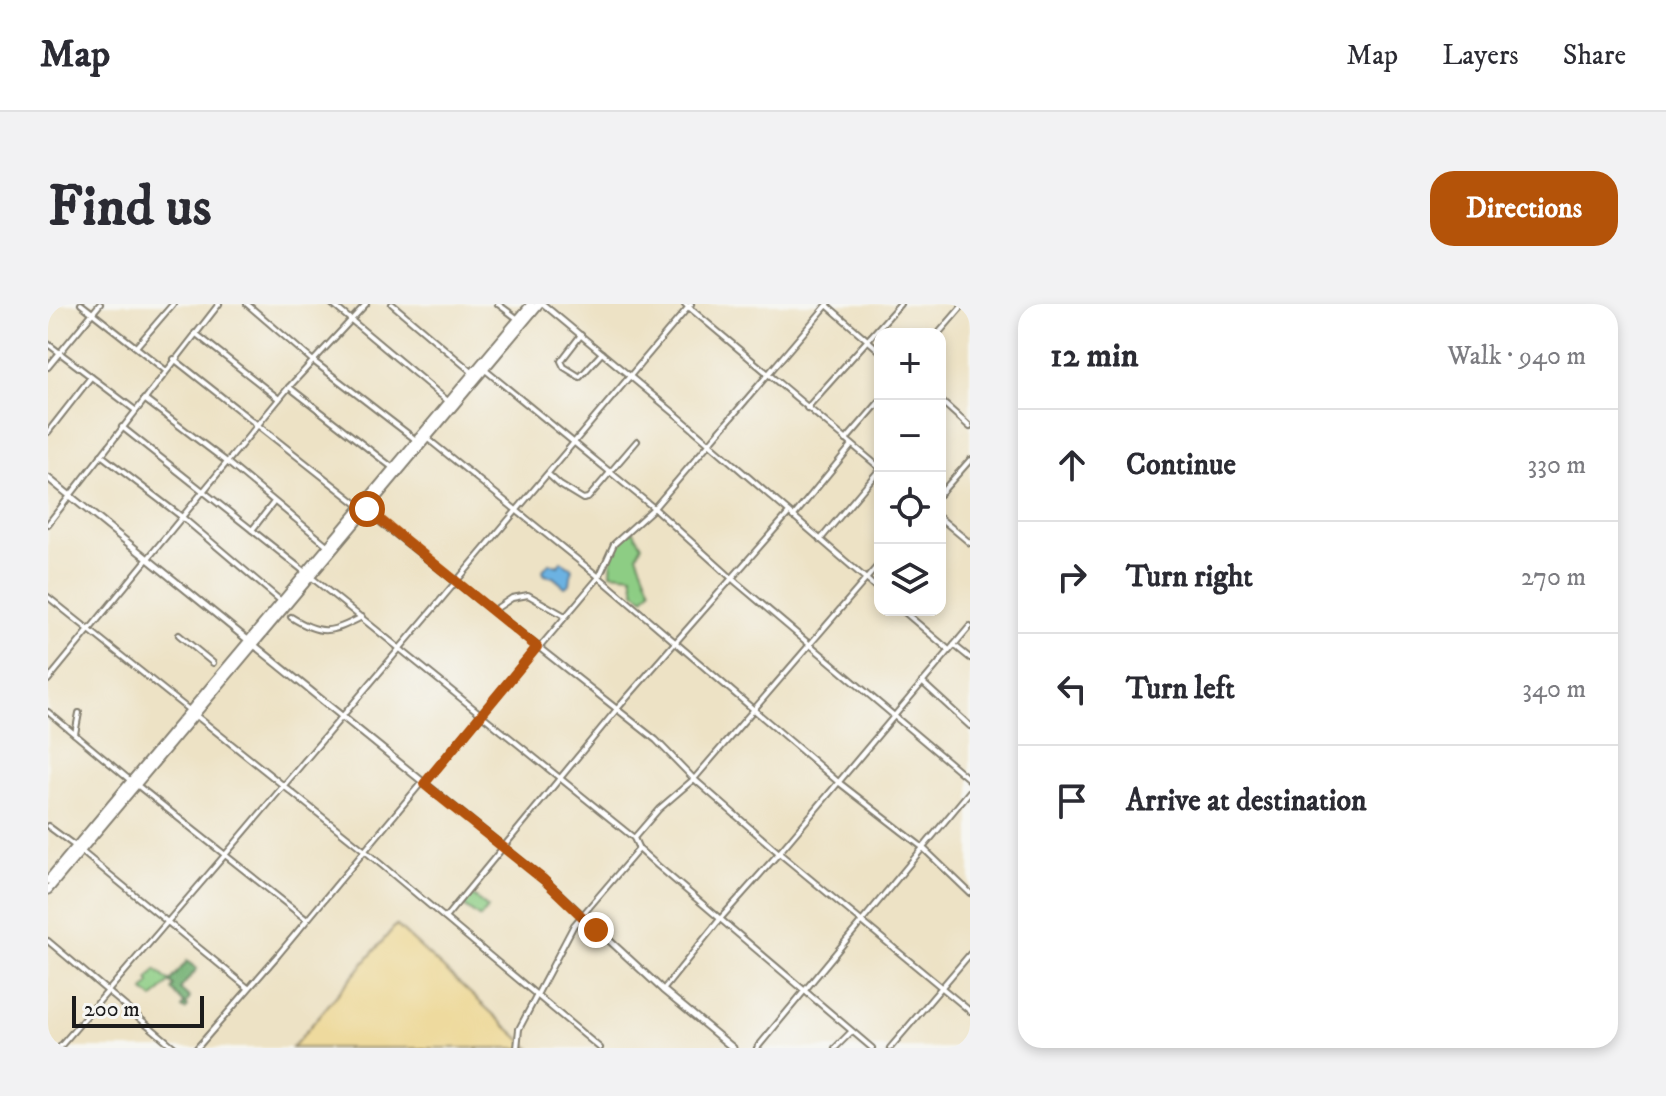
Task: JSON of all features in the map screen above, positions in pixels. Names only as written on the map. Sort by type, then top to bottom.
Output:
[{"type":"highway","points":[[48,880],[134,783],[531,304]]},
{"type":"highway","points":[[252,642],[281,601],[308,575],[327,545],[426,438],[541,304]]},
{"type":"highway","points":[[48,890],[78,849]]},
{"type":"street","points":[[81,304],[165,370]]},
{"type":"street","points":[[48,367],[100,304]]},
{"type":"street","points":[[136,347],[173,304]]},
{"type":"street","points":[[48,524],[219,304]]},
{"type":"street","points":[[247,304],[312,360],[416,440]]},
{"type":"street","points":[[332,304],[449,402]]},
{"type":"street","points":[[48,680],[289,387],[366,304]]},
{"type":"street","points":[[392,304],[473,373]]},
{"type":"street","points":[[498,304],[518,319]]},
{"type":"street","points":[[541,304],[709,442],[874,585]]},
{"type":"street","points":[[197,1048],[599,577],[614,544],[654,508],[827,304],[874,346]]},
{"type":"street","points":[[807,408],[900,304]]},
{"type":"street","points":[[943,328],[964,304]]},
{"type":"street","points":[[59,1048],[456,579],[548,475],[688,305],[874,464]]},
{"type":"street","points":[[195,333],[279,399]]},
{"type":"street","points":[[581,335],[561,361],[564,367],[580,377],[602,353]]},
{"type":"street","points":[[48,344],[135,411]]},
{"type":"street","points":[[174,359],[456,579],[672,754],[694,779],[779,853],[970,1011]]},
{"type":"street","points":[[484,369],[654,508],[970,780]]},
{"type":"street","points":[[48,432],[91,377]]},
{"type":"street","points":[[289,387],[393,468]]},
{"type":"street","points":[[144,399],[227,462],[327,545]]},
{"type":"street","points":[[946,405],[970,427]]},
{"type":"street","points":[[846,440],[874,408]]},
{"type":"street","points":[[122,427],[561,777],[634,838],[639,849],[872,1048]]},
{"type":"street","points":[[426,438],[599,577],[837,781],[922,847],[970,893]]},
{"type":"street","points":[[548,475],[583,499],[588,498],[637,441]]},
{"type":"street","points":[[445,918],[617,709],[852,445]]},
{"type":"street","points":[[101,455],[182,517],[281,601]]},
{"type":"street","points":[[946,487],[970,460]]},
{"type":"street","points":[[820,540],[877,472]]},
{"type":"street","points":[[48,478],[544,880],[663,990],[733,1048]]},
{"type":"street","points":[[252,530],[274,502]]},
{"type":"street","points":[[946,523],[970,543]]},
{"type":"street","points":[[634,838],[659,809],[694,779],[874,570]]},
{"type":"street","points":[[493,610],[512,598],[528,595],[565,616]]},
{"type":"street","points":[[48,597],[365,851],[600,1048]]},
{"type":"street","points":[[909,616],[949,651]]},
{"type":"street","points":[[291,617],[310,629],[325,631],[338,630],[362,617]]},
{"type":"street","points":[[663,990],[970,626]]},
{"type":"street","points":[[179,635],[213,663]]},
{"type":"street","points":[[954,645],[970,658]]},
{"type":"street","points":[[922,682],[970,726]]},
{"type":"street","points":[[48,712],[307,920]]},
{"type":"street","points":[[75,734],[79,713]]},
{"type":"street","points":[[757,1048],[970,791]]},
{"type":"street","points":[[48,826],[248,988]]},
{"type":"street","points":[[517,1048],[519,1029],[582,915],[639,849]]},
{"type":"street","points":[[48,941],[175,1048]]},
{"type":"street","points":[[890,1048],[970,954]]},
{"type":"street","points":[[835,1048],[851,1032]]},
{"type":"green space","points":[[633,530],[642,545],[637,555],[651,589],[644,598],[635,592],[632,575],[611,573],[615,547]]},
{"type":"green space","points":[[471,894],[488,908],[480,918],[463,905]]},
{"type":"green space","points":[[187,961],[197,969],[180,989],[190,998],[185,1010],[170,982]]},
{"type":"green space","points":[[156,970],[170,982],[153,999],[144,991]]},
{"type":"sand","points":[[396,925],[530,1048],[292,1048]]},
{"type":"water","points":[[561,561],[572,568],[570,584],[565,587],[553,577],[544,575],[543,570],[549,563],[558,566]]},
{"type":"route","points":[[367,509],[537,647],[424,784],[544,880],[596,930]]}]
